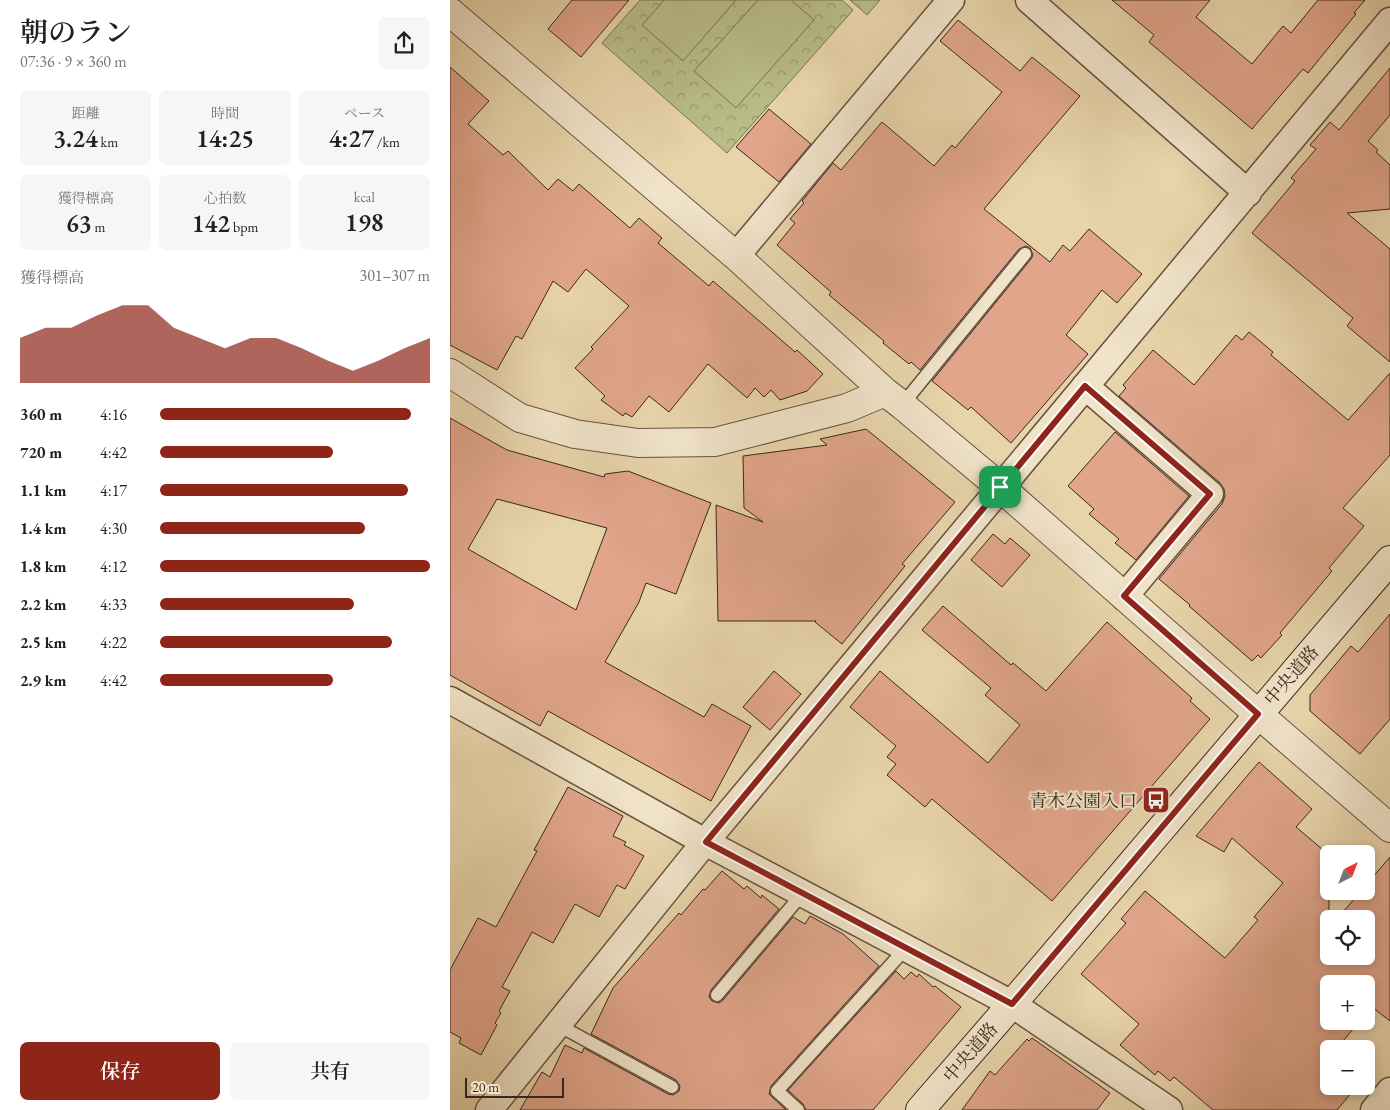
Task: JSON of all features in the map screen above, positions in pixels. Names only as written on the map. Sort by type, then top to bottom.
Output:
[{"type":"street","points":[[736,256],[951,0]]},
{"type":"street","points":[[1029,0],[1248,193]]},
{"type":"street","points":[[450,12],[736,256],[893,398],[1000,487],[1390,828]]},
{"type":"street","points":[[489,1110],[706,842],[1390,21]]},
{"type":"street","points":[[450,373],[520,418],[576,434],[638,443],[715,442],[893,398]]},
{"type":"street","points":[[1085,386],[1210,494],[1124,596]]},
{"type":"street","name":"中央道路","points":[[920,1110],[1390,560]]},
{"type":"street","points":[[450,700],[706,842],[1012,1004],[1170,1110]]},
{"type":"street","points":[[1374,1110],[1390,1091]]},
{"type":"lane","points":[[893,398],[1025,254]]},
{"type":"lane","points":[[717,995],[803,893]]},
{"type":"lane","points":[[798,1110],[777,1091],[906,948]]},
{"type":"lane","points":[[558,1025],[672,1087]]},
{"type":"green space","points":[[640,0],[842,0],[853,10],[727,153],[602,43]]},
{"type":"green space","points":[[664,0],[736,0],[683,61],[642,25]]},
{"type":"green space","points":[[758,0],[791,0],[814,20],[736,108],[694,71]]},
{"type":"green space","points":[[850,0],[880,0],[867,15]]},
{"type":"building","points":[[572,0],[629,0],[581,57],[548,29]]},
{"type":"building","points":[[1112,0],[1210,0],[1196,17],[1252,64],[1283,26],[1291,33],[1318,0],[1365,0],[1354,13],[1356,14],[1308,73],[1303,69],[1252,129],[1149,42],[1154,35]]},
{"type":"building","points":[[958,20],[1020,71],[1032,57],[1080,96],[984,209],[1050,262],[1063,245],[1070,251],[1089,229],[1142,274],[1117,303],[1102,290],[1066,335],[1088,354],[1011,443],[971,407],[968,410],[932,381],[1031,259],[1033,255],[1030,248],[1026,246],[1019,249],[920,370],[911,362],[909,364],[883,343],[884,341],[829,295],[831,292],[777,245],[795,223],[790,219],[804,203],[802,201],[833,163],[841,170],[882,122],[934,166],[952,145],[955,148],[1002,92],[940,41]]},
{"type":"building","points":[[450,67],[489,101],[468,124],[503,155],[508,151],[548,190],[558,179],[573,191],[579,184],[630,228],[639,218],[662,238],[658,243],[709,286],[713,281],[795,352],[797,350],[823,374],[807,391],[780,400],[771,390],[764,397],[755,388],[747,398],[708,364],[669,412],[649,396],[632,417],[625,413],[623,416],[601,400],[605,396],[575,368],[593,349],[591,347],[629,306],[586,269],[568,292],[553,281],[522,339],[516,336],[497,370],[450,345]]},
{"type":"building","points":[[1390,68],[1390,115],[1368,141],[1378,150],[1376,152],[1390,165],[1390,209],[1347,213],[1390,249],[1390,362],[1347,326],[1353,318],[1252,233],[1295,181],[1291,178],[1316,149],[1310,145],[1330,122],[1339,130]]},
{"type":"building","points":[[769,109],[811,144],[779,182],[736,147]]},
{"type":"building","points":[[1249,332],[1273,352],[1271,355],[1348,420],[1390,373],[1390,455],[1343,508],[1364,526],[1329,568],[1332,571],[1280,633],[1282,635],[1261,658],[1258,655],[1252,661],[1159,579],[1222,504],[1225,496],[1224,489],[1220,483],[1119,396],[1126,388],[1123,385],[1153,350],[1194,385],[1236,335],[1242,340]]},
{"type":"building","points":[[450,418],[507,450],[604,477],[605,474],[628,471],[711,503],[676,594],[646,583],[639,602],[605,662],[704,717],[712,704],[751,726],[711,801],[548,711],[540,726],[450,675]],"holes":[[[497,499],[607,528],[576,610],[468,549]]]},
{"type":"building","points":[[866,429],[955,502],[902,564],[905,566],[842,644],[816,621],[718,621],[716,505],[763,522],[744,508],[743,456],[827,445],[820,439]]},
{"type":"building","points":[[1115,432],[1189,496],[1136,560],[1115,543],[1119,539],[1089,514],[1094,509],[1068,486]]},
{"type":"building","points":[[993,534],[1005,544],[1010,538],[1030,555],[1002,587],[971,560]]},
{"type":"building","points":[[943,606],[1011,665],[1013,663],[1046,691],[1107,622],[1192,698],[1190,701],[1210,719],[1052,901],[932,799],[925,807],[887,775],[896,764],[887,757],[896,746],[850,707],[880,671],[988,763],[1020,725],[985,695],[991,688],[922,630]]},
{"type":"building","points":[[1390,614],[1390,719],[1360,754],[1310,711],[1310,695],[1351,646],[1358,652]]},
{"type":"building","points":[[774,671],[801,694],[770,730],[743,707]]},
{"type":"building","points":[[1259,762],[1312,809],[1296,827],[1320,847],[1320,900],[1329,900],[1329,910],[1320,910],[1320,965],[1375,965],[1375,910],[1345,910],[1353,900],[1375,900],[1375,874],[1390,857],[1390,1021],[1375,1009],[1375,975],[1320,975],[1320,1030],[1352,1030],[1344,1040],[1320,1040],[1320,1095],[1350,1095],[1337,1110],[1213,1110],[1174,1077],[1170,1081],[1158,1071],[1155,1075],[1120,1045],[1139,1024],[1081,974],[1126,923],[1121,919],[1145,891],[1225,958],[1258,920],[1254,917],[1283,883],[1232,838],[1224,852],[1196,836]]},
{"type":"building","points":[[568,787],[623,816],[613,836],[626,842],[624,845],[644,856],[625,889],[617,885],[599,917],[575,904],[553,943],[532,932],[502,987],[510,991],[499,1011],[501,1013],[495,1023],[497,1025],[481,1055],[459,1043],[461,1038],[450,1032],[450,970],[478,918],[496,927],[537,851],[534,850]]},
{"type":"building","points":[[722,871],[744,889],[747,886],[761,898],[762,895],[779,909],[711,990],[709,997],[712,1001],[719,1003],[723,1000],[793,917],[805,924],[810,916],[843,934],[879,966],[771,1086],[769,1094],[786,1110],[520,1110],[542,1072],[550,1077],[565,1045],[582,1053],[584,1048],[668,1094],[673,1095],[679,1091],[680,1086],[676,1080],[591,1034],[613,988],[679,913],[681,915],[703,889],[705,890]]},
{"type":"building","points":[[896,971],[904,979],[911,972],[917,977],[919,974],[933,987],[935,986],[961,1007],[873,1110],[806,1110],[803,1104],[788,1090]]},
{"type":"building","points":[[1032,1038],[1110,1093],[1097,1110],[962,1110],[990,1071],[995,1075],[1027,1039],[1029,1041]]},
{"type":"place","name":"青木公園入口","points":[[1156,800]]},
{"type":"route","points":[[1085,386],[1210,494],[1124,596],[1258,714],[1012,1004],[706,842],[1000,487],[1085,386]]}]
